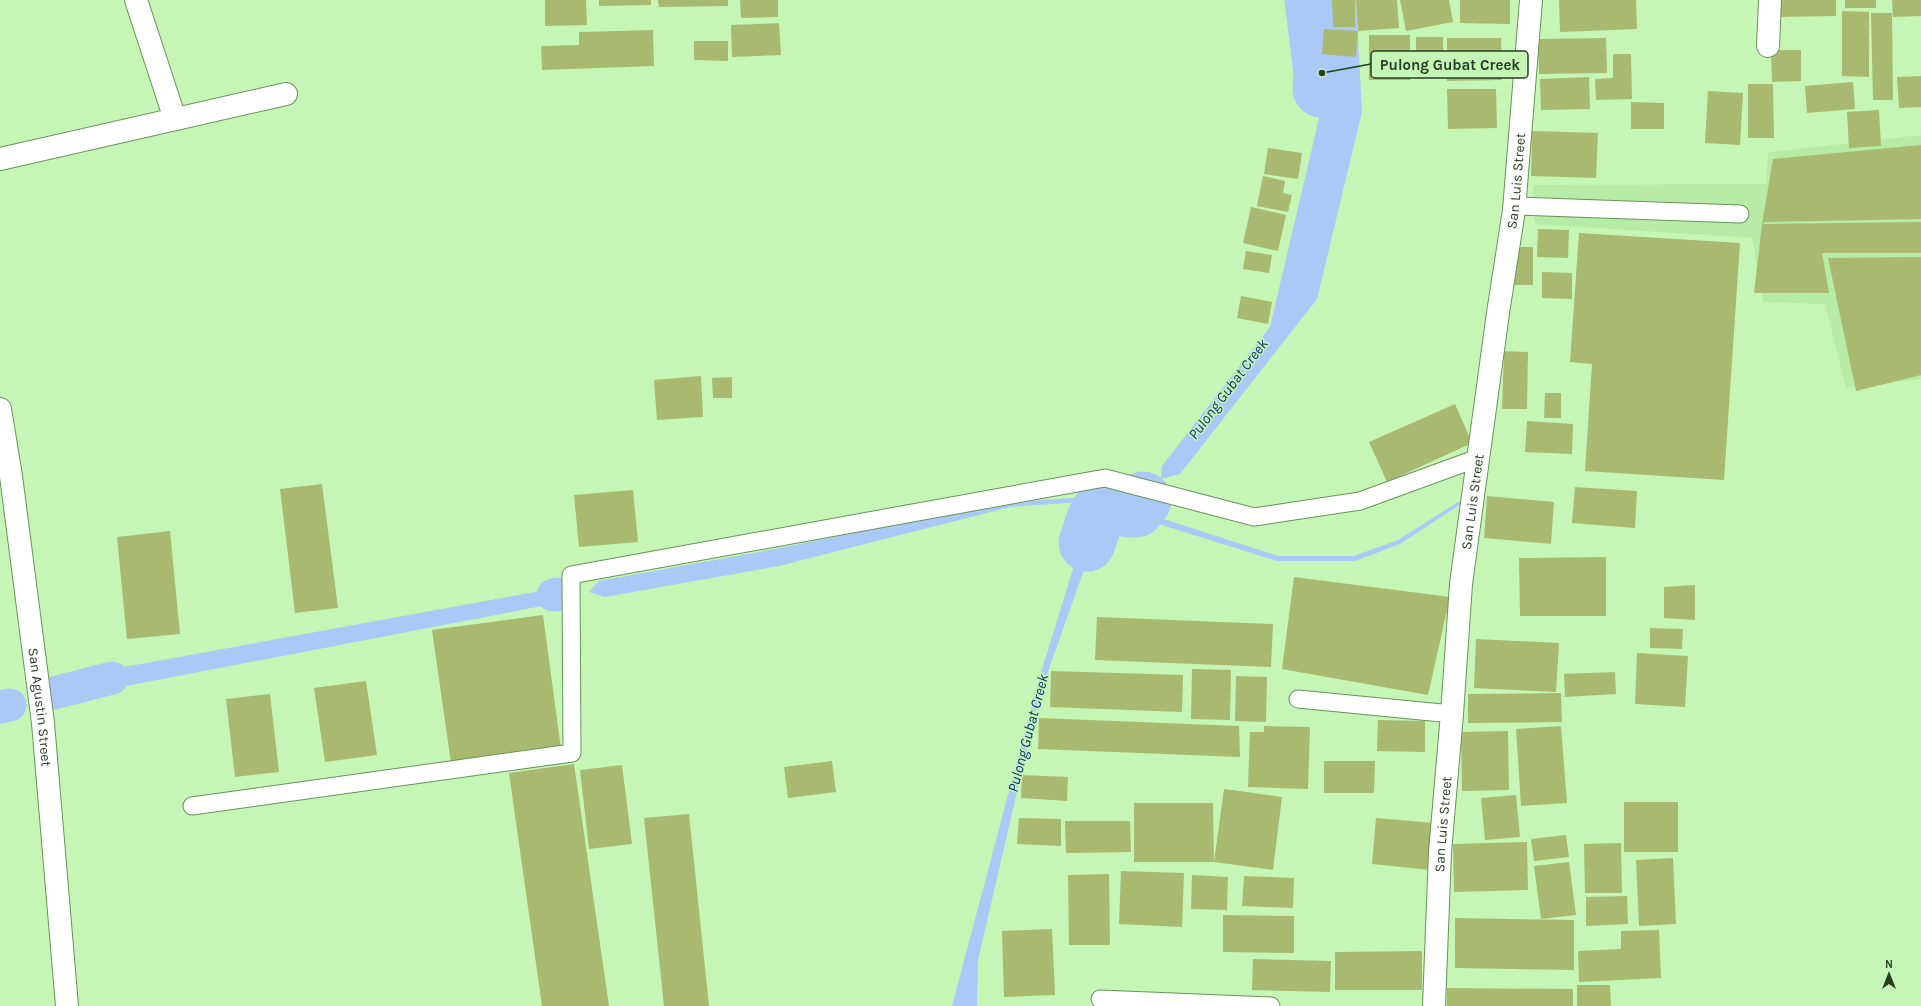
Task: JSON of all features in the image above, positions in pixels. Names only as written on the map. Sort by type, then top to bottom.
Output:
[{"type":"street","points":[[136,0],[175,119]]},
{"type":"street","name":"San Luis Street","points":[[1434,1006],[1440,852],[1461,584],[1514,206],[1529,41],[1531,0]]},
{"type":"street","points":[[1768,46],[1770,0]]},
{"type":"street","points":[[0,159],[286,94]]},
{"type":"street","name":"San Agustin Street","points":[[0,409],[11,476],[43,724],[67,1006]]},
{"type":"lane","points":[[1514,206],[1740,214]]},
{"type":"lane","points":[[192,806],[572,753],[571,575],[1105,478],[1254,517],[1360,502],[1478,458]]},
{"type":"lane","points":[[1298,699],[1452,714]]},
{"type":"lane","points":[[1100,999],[1272,1006]]},
{"type":"shaded area","points":[[1921,135],[1921,379],[1846,388],[1825,304],[1763,302],[1752,238],[1535,224],[1533,185],[1766,184],[1768,152]]},
{"type":"water","points":[[1314,0],[1356,0],[1362,112],[1317,299],[1180,474],[1161,479],[1162,466],[1270,327],[1320,114]]},
{"type":"water","points":[[1103,496],[1128,505],[1140,504],[1145,513],[1278,556],[1354,556],[1398,540],[1458,502],[1470,498],[1400,544],[1355,561],[1277,561],[1114,510],[1085,567],[1039,697],[978,960],[977,1006],[952,1006],[1038,682],[1094,501],[1010,507],[779,566],[605,597],[589,592],[599,581],[780,548],[999,503]]},
{"type":"water","points":[[535,592],[553,595],[542,606],[126,686],[112,678],[124,667]]},
{"type":"building","points":[[545,0],[586,0],[587,25],[545,26]]},
{"type":"building","points":[[599,0],[651,0],[651,5],[599,6]]},
{"type":"building","points":[[658,0],[728,0],[728,6],[659,7]]},
{"type":"building","points":[[740,0],[778,0],[778,17],[741,18]]},
{"type":"building","points":[[1332,0],[1355,0],[1355,27],[1333,27]]},
{"type":"building","points":[[1356,0],[1397,0],[1399,28],[1358,31]]},
{"type":"building","points":[[1400,0],[1449,0],[1453,22],[1406,31]]},
{"type":"building","points":[[1460,0],[1510,0],[1510,24],[1460,23]]},
{"type":"building","points":[[1559,0],[1636,0],[1637,29],[1560,32]]},
{"type":"building","points":[[1774,0],[1836,0],[1836,16],[1774,17]]},
{"type":"building","points":[[1845,0],[1876,0],[1876,8],[1845,8]]},
{"type":"building","points":[[1892,0],[1921,0],[1921,16],[1893,17]]},
{"type":"building","points":[[1842,11],[1869,12],[1869,77],[1842,76]]},
{"type":"building","points":[[1871,13],[1892,13],[1893,100],[1873,100]]},
{"type":"building","points":[[779,23],[781,55],[732,57],[731,25]]},
{"type":"building","points":[[1324,29],[1358,31],[1356,57],[1322,54]]},
{"type":"building","points":[[653,30],[654,66],[542,70],[541,46],[579,45],[579,32]]},
{"type":"building","points":[[1369,35],[1410,35],[1410,80],[1369,80]]},
{"type":"building","points":[[1416,37],[1443,37],[1443,77],[1416,77]]},
{"type":"building","points":[[1447,38],[1501,38],[1502,80],[1447,81]]},
{"type":"building","points":[[1606,38],[1607,73],[1539,74],[1538,39]]},
{"type":"building","points":[[694,41],[728,41],[728,61],[694,60]]},
{"type":"building","points":[[1771,50],[1801,50],[1801,81],[1772,82]]},
{"type":"building","points":[[1613,54],[1631,54],[1632,99],[1596,100],[1595,79],[1613,78]]},
{"type":"building","points":[[1921,76],[1921,107],[1899,108],[1897,77]]},
{"type":"building","points":[[1589,77],[1590,109],[1541,110],[1540,79]]},
{"type":"building","points":[[1853,82],[1855,109],[1807,113],[1805,86]]},
{"type":"building","points":[[1748,84],[1773,84],[1774,138],[1748,138]]},
{"type":"building","points":[[1447,89],[1496,89],[1497,128],[1448,129]]},
{"type":"building","points":[[1708,91],[1743,93],[1740,145],[1705,143]]},
{"type":"building","points":[[1631,102],[1664,103],[1664,129],[1631,129]]},
{"type":"building","points":[[1879,110],[1881,146],[1849,148],[1847,112]]},
{"type":"building","points":[[1532,131],[1598,133],[1596,178],[1531,176]]},
{"type":"building","points":[[1921,145],[1921,219],[1765,222],[1762,224],[1773,159]]},
{"type":"building","points":[[1268,148],[1302,153],[1298,179],[1264,174]]},
{"type":"building","points":[[1263,176],[1285,181],[1283,193],[1292,195],[1288,212],[1257,206]]},
{"type":"building","points":[[1251,207],[1286,215],[1278,251],[1243,243]]},
{"type":"building","points":[[1921,222],[1921,253],[1822,253],[1829,293],[1754,293],[1762,224]]},
{"type":"building","points":[[1538,229],[1569,230],[1568,258],[1537,257]]},
{"type":"building","points":[[1579,233],[1740,243],[1724,480],[1585,471],[1592,364],[1570,362]]},
{"type":"building","points":[[1513,247],[1533,247],[1533,285],[1513,285]]},
{"type":"building","points":[[1246,251],[1272,255],[1269,273],[1243,269]]},
{"type":"building","points":[[1921,257],[1921,375],[1856,391],[1828,258]]},
{"type":"building","points":[[1542,272],[1572,273],[1572,299],[1542,298]]},
{"type":"building","points":[[1241,296],[1272,302],[1268,324],[1237,318]]},
{"type":"building","points":[[1504,351],[1528,352],[1527,409],[1502,409]]},
{"type":"building","points":[[701,376],[703,417],[657,420],[654,380]]},
{"type":"building","points":[[732,377],[732,398],[713,398],[712,378]]},
{"type":"building","points":[[1545,393],[1561,393],[1561,418],[1544,418]]},
{"type":"building","points":[[1455,404],[1472,443],[1387,482],[1369,442]]},
{"type":"building","points":[[1527,421],[1573,424],[1572,454],[1525,452]]},
{"type":"building","points":[[322,484],[338,608],[295,613],[280,489]]},
{"type":"building","points":[[1575,487],[1637,491],[1635,528],[1572,523]]},
{"type":"building","points":[[633,490],[638,542],[579,547],[574,495]]},
{"type":"building","points":[[1487,496],[1554,502],[1551,544],[1484,538]]},
{"type":"building","points":[[170,531],[180,634],[127,639],[117,537]]},
{"type":"building","points":[[1606,557],[1606,616],[1520,616],[1519,558]]},
{"type":"building","points":[[1294,577],[1450,597],[1428,695],[1282,669]]},
{"type":"building","points":[[1695,585],[1695,620],[1664,618],[1664,587]]},
{"type":"building","points":[[543,615],[561,749],[451,763],[432,630]]},
{"type":"building","points":[[1097,617],[1273,624],[1271,667],[1095,660]]},
{"type":"building","points":[[1650,628],[1683,629],[1682,649],[1650,648]]},
{"type":"building","points":[[1476,639],[1559,643],[1556,692],[1474,688]]},
{"type":"building","points":[[1637,653],[1688,656],[1685,707],[1635,704]]},
{"type":"building","points":[[1192,669],[1231,670],[1230,720],[1191,719]]},
{"type":"building","points":[[1051,671],[1183,675],[1182,712],[1050,707]]},
{"type":"building","points":[[1615,672],[1616,694],[1565,697],[1564,674]]},
{"type":"building","points":[[1236,676],[1267,677],[1266,722],[1235,721]]},
{"type":"building","points":[[366,681],[377,755],[325,762],[314,688]]},
{"type":"building","points":[[1561,693],[1562,722],[1468,723],[1468,694]]},
{"type":"building","points":[[270,694],[279,772],[235,777],[226,699]]},
{"type":"building","points":[[1039,718],[1239,726],[1240,757],[1038,749]]},
{"type":"building","points":[[1378,720],[1425,721],[1425,752],[1377,751]]},
{"type":"building","points":[[1264,726],[1310,727],[1308,789],[1248,787],[1250,732],[1264,732]]},
{"type":"building","points":[[1561,726],[1567,803],[1521,806],[1516,729]]},
{"type":"building","points":[[1508,731],[1509,790],[1462,791],[1461,732]]},
{"type":"building","points":[[832,761],[836,792],[788,798],[784,767]]},
{"type":"building","points":[[1324,761],[1375,761],[1374,793],[1324,793]]},
{"type":"building","points":[[574,764],[609,1006],[542,1006],[509,773]]},
{"type":"building","points":[[622,765],[632,844],[589,849],[580,770]]},
{"type":"building","points":[[1022,775],[1068,777],[1067,801],[1021,798]]},
{"type":"building","points":[[1224,789],[1282,797],[1273,870],[1214,862]]},
{"type":"building","points":[[1516,795],[1520,837],[1485,840],[1481,798]]},
{"type":"building","points":[[1624,802],[1678,802],[1678,852],[1624,852]]},
{"type":"building","points":[[1134,803],[1213,803],[1214,862],[1134,862]]},
{"type":"building","points":[[689,814],[709,1006],[664,1006],[644,818]]},
{"type":"building","points":[[1019,818],[1061,819],[1061,846],[1017,844]]},
{"type":"building","points":[[1376,818],[1434,823],[1430,870],[1372,864]]},
{"type":"building","points":[[1065,821],[1130,821],[1131,852],[1066,853]]},
{"type":"building","points":[[1566,835],[1569,857],[1534,861],[1531,839]]},
{"type":"building","points":[[1527,842],[1528,890],[1454,892],[1453,844]]},
{"type":"building","points":[[1621,843],[1622,893],[1585,893],[1584,844]]},
{"type":"building","points":[[1673,858],[1676,924],[1639,926],[1636,860]]},
{"type":"building","points":[[1569,862],[1576,915],[1541,919],[1534,866]]},
{"type":"building","points":[[1121,871],[1184,873],[1182,927],[1119,924]]},
{"type":"building","points":[[1109,874],[1110,945],[1069,945],[1068,875]]},
{"type":"building","points":[[1192,875],[1228,877],[1227,910],[1191,909]]},
{"type":"building","points":[[1244,876],[1294,878],[1293,908],[1242,906]]},
{"type":"building","points":[[1627,896],[1628,924],[1586,926],[1586,897]]},
{"type":"building","points":[[1223,915],[1294,916],[1294,953],[1223,952]]},
{"type":"building","points":[[1455,918],[1574,920],[1574,970],[1455,968]]},
{"type":"building","points":[[1052,929],[1055,995],[1004,997],[1002,931]]},
{"type":"building","points":[[1659,930],[1661,978],[1579,982],[1578,951],[1621,949],[1621,931]]},
{"type":"building","points":[[1422,951],[1422,990],[1335,990],[1335,952]]},
{"type":"building","points":[[1253,959],[1331,961],[1330,992],[1252,990]]},
{"type":"building","points":[[1577,985],[1610,985],[1611,1006],[1577,1006]]},
{"type":"building","points":[[1447,988],[1573,989],[1573,1006],[1447,1006]]},
{"type":"waterway","name":"Pulong Gubat Creek","points":[[1313,0],[1322,73],[1321,89]]},
{"type":"waterway","name":"Pulong Gubat Creek","points":[[1087,543],[1092,527],[1100,511],[1108,506],[1136,509],[1143,500]]},
{"type":"waterway","points":[[553,595],[564,594]]},
{"type":"waterway","points":[[50,694],[112,678]]},
{"type":"waterway","points":[[0,707],[10,705]]},
{"type":"place","name":"Pulong Gubat Creek","points":[[1322,73]]}]
